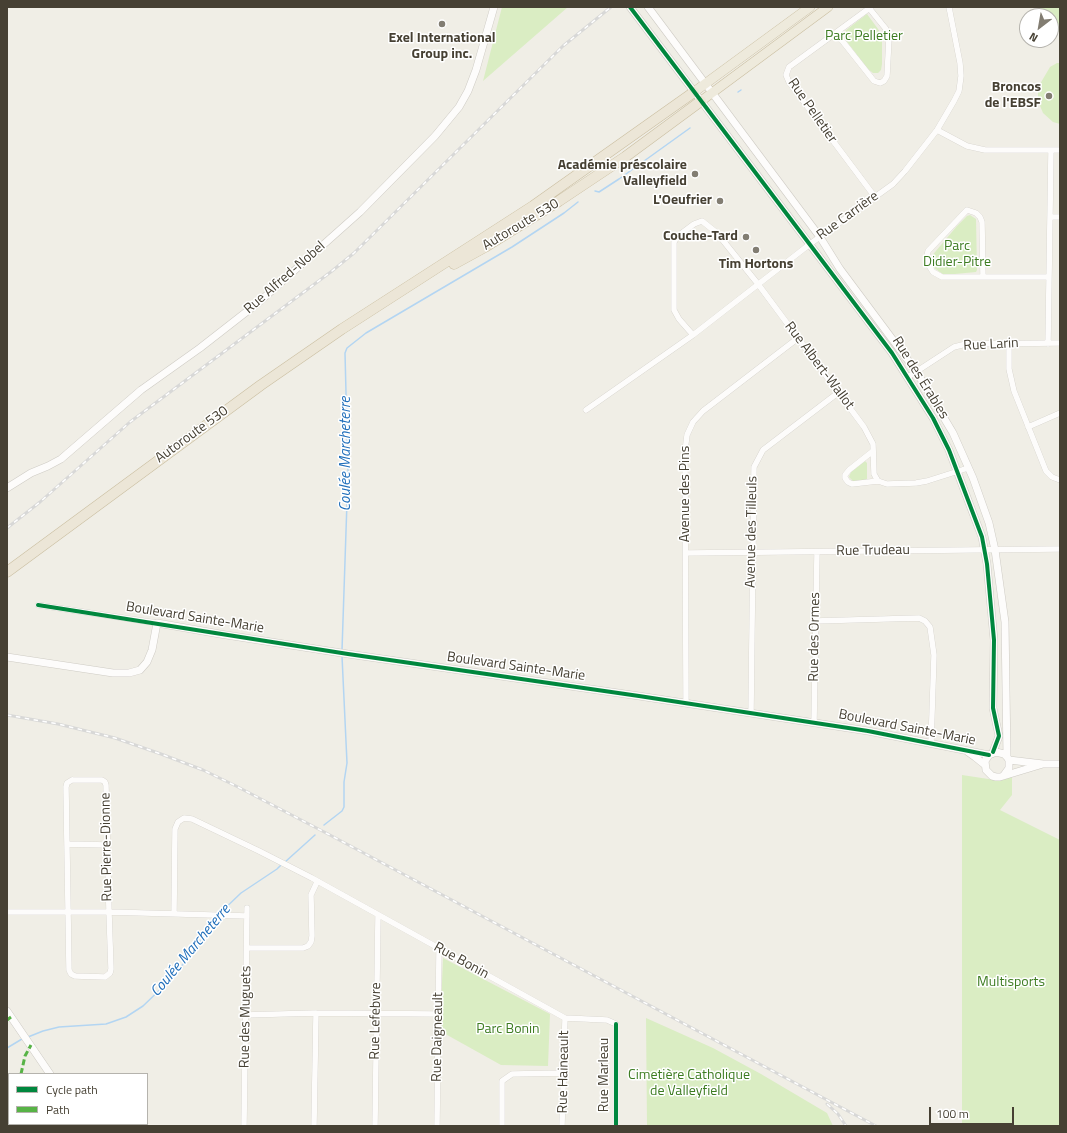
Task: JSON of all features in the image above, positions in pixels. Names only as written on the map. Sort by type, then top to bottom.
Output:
[{"type":"highway","name":"Autoroute 530","points":[[7,572],[243,398],[328,339],[533,206],[694,92],[810,7]]},
{"type":"highway","name":"Autoroute 530","points":[[381,305],[485,247],[548,209],[625,157],[828,7]]},
{"type":"street","name":"Rue Alfred-Nobel","points":[[7,488],[31,473],[61,459],[141,390],[200,348],[259,302],[360,212],[435,136],[459,107],[468,91],[476,70],[494,7]]},
{"type":"street","name":"Rue des Érables","points":[[630,7],[892,353],[933,418],[949,450],[959,472],[982,537],[985,550],[994,640],[993,708],[999,736],[991,754]]},
{"type":"street","name":"Rue des Érables","points":[[648,7],[820,237],[840,269],[916,371],[953,433],[989,523],[995,550],[1005,622],[1008,758]]},
{"type":"street","name":"Rue Carrière","points":[[586,410],[693,335],[810,244],[893,184],[901,176],[937,130],[954,101],[958,91],[961,76],[960,64],[949,7]]},
{"type":"street","points":[[836,33],[874,81],[880,83],[884,81],[887,76],[889,38],[886,29],[870,8]]},
{"type":"street","name":"Rue Pelletier","points":[[870,8],[789,67],[786,75],[788,82],[875,197]]},
{"type":"street","points":[[937,130],[967,146],[985,150],[1060,150]]},
{"type":"street","points":[[1048,344],[1051,150]]},
{"type":"street","points":[[984,278],[982,222],[976,213],[967,210],[928,251],[926,261],[933,272],[942,277],[984,278],[1049,277]]},
{"type":"street","points":[[1050,217],[1060,217]]},
{"type":"street","name":"Rue Albert-Wallot","points":[[693,335],[679,319],[674,310],[674,242],[678,236],[694,224],[702,221],[717,233],[758,284],[864,427],[873,444],[874,474],[878,481]]},
{"type":"street","name":"Avenue des Pins","points":[[686,703],[685,451],[687,434],[689,428],[703,411],[798,338]]},
{"type":"street","points":[[1009,343],[1009,369],[1014,391],[1046,471],[1052,477],[1060,480]]},
{"type":"street","name":"Rue Larin","points":[[908,377],[954,347],[966,344],[1060,343]]},
{"type":"street","name":"Avenue des Tilleuls","points":[[751,713],[753,473],[759,455],[768,445],[839,392]]},
{"type":"street","points":[[1028,427],[1060,413]]},
{"type":"street","points":[[874,451],[845,474],[845,478],[848,482],[852,484],[878,481],[882,484],[916,483],[959,472],[968,468]]},
{"type":"street","name":"Rue Trudeau","points":[[686,553],[1060,549]]},
{"type":"street","name":"Rue des Ormes","points":[[814,723],[817,552]]},
{"type":"street","name":"Boulevard Sainte-Marie","points":[[38,605],[348,654],[868,731],[964,750],[991,754],[1000,752],[1008,758],[1043,764],[1060,764]]},
{"type":"street","points":[[816,621],[919,618],[925,621],[930,627],[934,655],[931,744]]},
{"type":"street","points":[[7,657],[113,673],[129,673],[140,670],[147,662],[152,650],[156,623]]},
{"type":"street","name":"Boulevard Sainte-Marie","points":[[964,750],[985,765]]},
{"type":"street","name":"Boulevard Sainte-Marie","points":[[991,754],[985,761],[985,765],[986,770],[992,776],[1000,777],[1043,764]]},
{"type":"street","points":[[1004,775],[1009,768],[1008,758]]},
{"type":"street","name":"Rue Pierre-Dionne","points":[[72,780],[102,780],[106,785],[111,970],[109,975],[104,977],[75,976],[70,973],[68,968],[67,844],[66,787],[72,780]]},
{"type":"street","name":"Rue Bonin","points":[[174,914],[175,830],[178,822],[184,818],[192,819],[312,878],[565,1018],[608,1020],[616,1024]]},
{"type":"street","points":[[67,844],[107,845]]},
{"type":"street","points":[[247,948],[303,948],[308,946],[311,942],[312,936],[311,895],[317,882]]},
{"type":"street","name":"Rue des Muguets","points":[[244,1126],[248,908]]},
{"type":"street","points":[[7,912],[109,912],[247,916]]},
{"type":"street","name":"Rue Lefebvre","points":[[375,1126],[378,915]]},
{"type":"street","name":"Rue Daigneault","points":[[437,1126],[439,949]]},
{"type":"street","points":[[7,1011],[49,1073]]},
{"type":"street","points":[[314,1126],[316,1012]]},
{"type":"street","points":[[246,1015],[316,1012],[439,1014]]},
{"type":"street","name":"Rue Haineault","points":[[562,1126],[565,1018]]},
{"type":"street","name":"Rue Marleau","points":[[616,1024],[616,1126]]},
{"type":"street","points":[[502,1126],[502,1081],[512,1074],[564,1073]]},
{"type":"green space","points":[[502,7],[568,7],[483,81]]},
{"type":"green space","points":[[1060,7],[1060,32],[1059,8],[1041,8]]},
{"type":"green space","name":"Parc Pelletier","points":[[867,14],[882,36],[882,64],[881,70],[878,73],[873,73],[868,69],[841,34]]},
{"type":"green space","name":"Broncos de l'EBSF","points":[[1060,63],[1060,124],[1053,122],[1043,113],[1038,101],[1040,84],[1050,67]]},
{"type":"green space","name":"Parc Didier-Pitre","points":[[970,215],[976,219],[977,270],[976,272],[944,275],[933,267],[929,261],[930,258],[957,226]]},
{"type":"green space","points":[[865,461],[867,463],[867,479],[854,482],[849,477],[851,472]]},
{"type":"green space","name":"Multisports","points":[[962,775],[995,780],[1012,776],[1012,795],[1000,810],[1060,840],[1060,1126],[962,1126]]},
{"type":"green space","name":"Parc Bonin","points":[[443,958],[550,1014],[548,1066],[501,1065],[440,1031]]},
{"type":"green space","name":"Cimetière Catholique de Valleyfield","points":[[646,1018],[713,1048],[761,1074],[827,1113],[833,1126],[647,1126]]},
{"type":"waterway","name":"Coulée Marcheterre","points":[[595,191],[599,192],[619,179],[690,128]]},
{"type":"waterway","name":"Coulée Marcheterre","points":[[342,650],[348,472],[345,353],[347,348],[366,333],[512,247],[564,213],[578,202]]},
{"type":"waterway","name":"Coulée Marcheterre","points":[[324,825],[342,811],[344,807],[344,782],[347,763],[342,656]]},
{"type":"waterway","name":"Coulée Marcheterre","points":[[285,862],[315,835]]},
{"type":"waterway","name":"Coulée Marcheterre","points":[[219,914],[241,893],[282,864]]},
{"type":"waterway","name":"Coulée Marcheterre","points":[[28,1037],[59,1027],[106,1024],[126,1017],[143,1006],[169,981],[194,951],[217,917]]},
{"type":"waterway","name":"Coulée Marcheterre","points":[[7,1048],[22,1039]]},
{"type":"railway","points":[[7,528],[40,502],[130,422],[354,253],[563,46],[611,7]]},
{"type":"railway","points":[[7,715],[58,724],[115,738],[203,770],[328,834],[876,1126]]},
{"type":"railway","points":[[827,1104],[838,1114],[846,1126]]},
{"type":"marked path","points":[[7,1020],[11,1017]]},
{"type":"marked path","points":[[21,1073],[25,1056],[31,1045]]},
{"type":"cycle path","points":[[630,7],[892,353],[933,418],[949,450],[982,537],[987,564],[994,640],[993,708],[999,736],[993,752]]},
{"type":"cycle path","points":[[38,605],[348,654],[868,731],[989,755]]},
{"type":"cycle path","points":[[616,1024],[616,1126]]},
{"type":"place","name":"Exel International Group inc.","points":[[442,24]]},
{"type":"place","name":"Broncos de l'EBSF","points":[[1049,96]]},
{"type":"place","name":"Académie préscolaire Valleyfield","points":[[695,174]]},
{"type":"place","name":"L'Oeufrier","points":[[720,201]]},
{"type":"place","name":"Couche-Tard","points":[[746,237]]},
{"type":"place","name":"Tim Hortons","points":[[756,250]]}]
